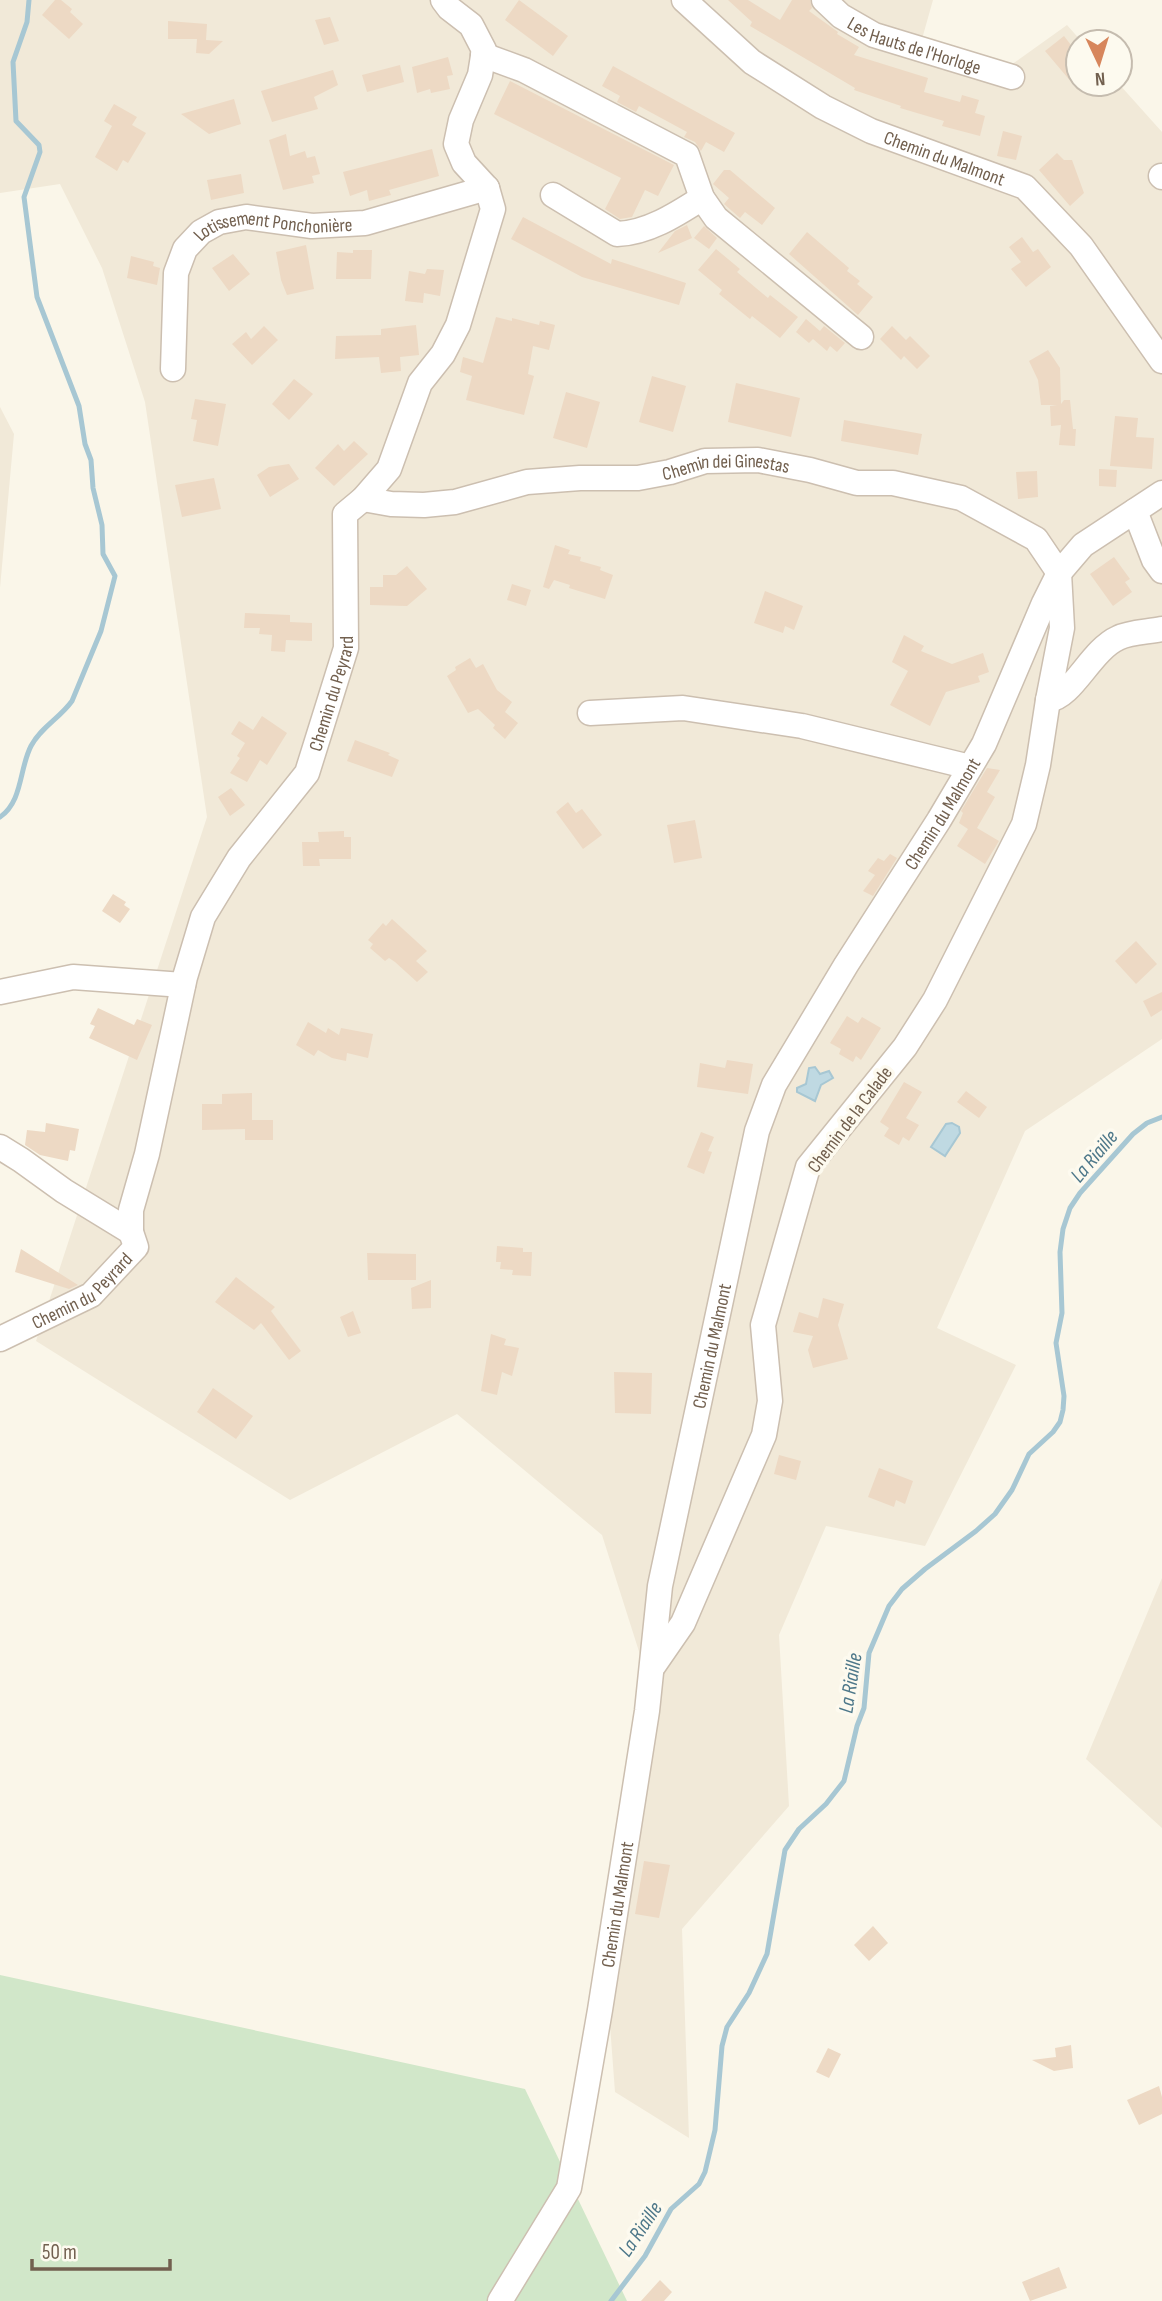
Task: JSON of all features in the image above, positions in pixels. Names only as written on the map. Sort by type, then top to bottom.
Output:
[{"type":"street","points":[[443,0],[471,25],[484,50],[480,75],[461,120],[456,144],[464,163],[487,188]]},
{"type":"street","name":"Chemin du Malmont","points":[[684,0],[752,62],[823,107],[871,131],[1025,187],[1081,246],[1162,361]]},
{"type":"street","name":"Les Hauts de l'Horloge","points":[[824,0],[841,16],[874,35],[1012,77]]},
{"type":"street","points":[[483,55],[524,70],[687,155],[702,198],[716,218],[861,337]]},
{"type":"street","name":"Lotissement Ponchonière","points":[[173,369],[176,272],[185,249],[201,232],[219,222],[246,217],[312,226],[365,223],[487,188]]},
{"type":"street","name":"Chemin du Peyrard","points":[[0,1339],[91,1295],[136,1247],[131,1232],[131,1210],[147,1154],[183,985],[203,917],[239,858],[307,773],[346,648],[345,514],[363,499],[388,469],[420,383],[443,354],[458,325],[494,209],[487,188]]},
{"type":"street","points":[[553,195],[617,234],[657,224],[702,198]]},
{"type":"street","name":"Chemin dei Ginestas","points":[[363,499],[391,504],[444,503],[527,482],[638,478],[705,461],[758,460],[857,483],[893,482],[961,498],[1036,539],[1059,573]]},
{"type":"street","name":"Chemin du Malmont","points":[[500,2301],[569,2188],[647,1711],[660,1586],[757,1131],[774,1085],[984,744],[1059,573],[1083,545],[1162,493]]},
{"type":"street","points":[[1135,511],[1154,560],[1162,571]]},
{"type":"street","name":"Chemin de la Calade","points":[[651,1668],[683,1623],[764,1435],[770,1401],[763,1325],[808,1167],[843,1120],[905,1047],[934,1000],[1024,824],[1038,765],[1062,628],[1059,573]]},
{"type":"street","points":[[1048,700],[1061,697],[1095,654],[1118,637],[1162,629]]},
{"type":"street","points":[[590,713],[683,708],[803,726],[970,767]]},
{"type":"street","points":[[0,992],[73,976],[183,985]]},
{"type":"street","points":[[0,1147],[131,1232]]},
{"type":"shaded area","points":[[0,0],[933,0],[922,39],[1011,65],[1067,25],[1070,28],[1064,28],[1064,98],[1132,98],[1162,132],[1162,1039],[1025,1131],[937,1328],[1016,1365],[925,1546],[826,1526],[779,1635],[789,1806],[682,1929],[689,2138],[615,2092],[609,2012],[656,1705],[602,1535],[457,1414],[290,1500],[36,1341],[207,817],[145,402],[102,268],[60,184],[0,193]]},
{"type":"shaded area","points":[[0,407],[14,434],[0,588]]},
{"type":"shaded area","points":[[1162,1578],[1162,1828],[1086,1759]]},
{"type":"green space","points":[[0,1975],[525,2089],[627,2301],[0,2301]]},
{"type":"water","points":[[815,1067],[820,1074],[829,1071],[833,1078],[821,1085],[815,1101],[797,1092],[797,1088],[806,1084],[809,1068]]},
{"type":"water","points":[[952,1123],[959,1127],[960,1133],[945,1156],[931,1147],[946,1124]]},
{"type":"building","points":[[55,0],[61,0],[72,9],[70,12],[83,24],[69,39],[42,15]]},
{"type":"building","points":[[519,0],[568,36],[553,56],[505,20]]},
{"type":"building","points":[[728,0],[748,0],[780,20],[792,0],[810,0],[812,8],[809,11],[838,32],[837,34],[859,47],[854,55],[928,78],[924,92],[960,102],[962,95],[979,100],[975,113],[985,116],[980,136],[942,126],[944,121],[854,90],[855,88],[750,26],[752,22]]},
{"type":"building","points":[[330,17],[339,41],[324,45],[315,20]]},
{"type":"building","points":[[168,21],[207,24],[206,40],[223,41],[209,54],[196,53],[197,39],[168,39]]},
{"type":"building","points":[[1064,36],[1064,73],[1045,51]]},
{"type":"building","points":[[448,57],[453,75],[447,76],[450,89],[431,93],[430,89],[417,93],[412,67]]},
{"type":"building","points":[[400,65],[404,82],[367,92],[362,75]]},
{"type":"building","points":[[613,66],[735,133],[724,152],[706,142],[701,151],[695,142],[684,137],[687,132],[639,106],[636,112],[617,102],[620,96],[602,86]]},
{"type":"building","points":[[333,70],[338,85],[314,97],[318,109],[272,122],[261,91]]},
{"type":"building","points":[[510,81],[674,165],[658,196],[645,190],[632,217],[620,219],[605,209],[621,178],[494,114]]},
{"type":"building","points":[[234,99],[241,124],[209,134],[181,114]]},
{"type":"building","points":[[114,104],[137,117],[132,125],[146,133],[128,163],[123,160],[117,171],[95,157],[112,126],[104,121]]},
{"type":"building","points":[[1003,131],[1022,136],[1016,160],[997,156]]},
{"type":"building","points":[[286,134],[290,156],[305,151],[307,158],[315,156],[320,174],[312,176],[314,183],[283,190],[269,140]]},
{"type":"building","points":[[432,149],[439,176],[389,190],[391,195],[369,201],[367,190],[350,196],[343,172]]},
{"type":"building","points":[[1057,153],[1064,160],[1072,160],[1084,193],[1070,206],[1039,170]]},
{"type":"building","points":[[724,170],[730,170],[775,208],[762,225],[745,212],[740,218],[724,204],[729,198],[713,184]]},
{"type":"building","points":[[241,174],[244,193],[211,200],[207,180]]},
{"type":"building","points":[[523,217],[611,264],[612,259],[686,283],[679,305],[582,277],[511,239]]},
{"type":"building","points":[[687,225],[692,238],[658,253],[675,231]]},
{"type":"building","points":[[704,226],[717,238],[709,249],[694,238]]},
{"type":"building","points":[[807,232],[849,268],[847,271],[860,281],[857,284],[873,297],[858,315],[789,254]]},
{"type":"building","points":[[1022,237],[1033,252],[1038,249],[1051,267],[1026,287],[1011,269],[1021,262],[1009,247]]},
{"type":"building","points":[[306,245],[314,289],[287,295],[276,252]]},
{"type":"building","points":[[716,249],[740,269],[737,272],[768,298],[770,295],[798,317],[780,338],[752,316],[750,319],[719,294],[722,290],[698,270]]},
{"type":"building","points":[[353,250],[372,250],[371,279],[336,279],[337,252],[353,253]]},
{"type":"building","points":[[233,254],[250,274],[229,291],[212,268]]},
{"type":"building","points":[[131,256],[154,262],[153,266],[160,268],[157,285],[127,278]]},
{"type":"building","points":[[427,269],[444,270],[440,296],[424,293],[423,303],[405,301],[409,271],[425,274]]},
{"type":"building","points":[[496,317],[539,325],[540,321],[555,325],[549,350],[533,346],[528,374],[534,376],[524,415],[466,400],[472,376],[460,372],[463,357],[483,363]]},
{"type":"building","points":[[806,319],[820,331],[824,326],[845,343],[837,352],[830,346],[827,351],[813,339],[809,343],[796,332]]},
{"type":"building","points":[[416,325],[419,355],[400,357],[401,371],[381,373],[379,357],[335,359],[336,336],[381,335],[381,329]]},
{"type":"building","points":[[264,326],[278,340],[252,365],[232,344],[246,332],[251,339]]},
{"type":"building","points":[[892,326],[906,340],[910,336],[930,356],[917,369],[904,356],[901,360],[880,339]]},
{"type":"building","points":[[1048,350],[1060,368],[1061,404],[1064,400],[1070,400],[1073,429],[1076,429],[1075,446],[1059,445],[1061,425],[1051,426],[1050,406],[1057,405],[1041,405],[1038,380],[1029,361]]},
{"type":"building","points":[[652,376],[686,386],[673,432],[639,422]]},
{"type":"building","points":[[294,379],[313,394],[289,420],[272,404]]},
{"type":"building","points":[[736,383],[800,398],[791,437],[728,422]]},
{"type":"building","points":[[566,392],[600,402],[587,448],[553,438]]},
{"type":"building","points":[[195,399],[226,404],[218,446],[193,441],[197,420],[191,419]]},
{"type":"building","points":[[1115,416],[1138,418],[1136,437],[1154,438],[1152,469],[1110,466]]},
{"type":"building","points":[[844,420],[922,434],[918,455],[841,441]]},
{"type":"building","points":[[354,441],[368,454],[334,486],[315,468],[338,444],[344,451]]},
{"type":"building","points":[[289,464],[299,479],[270,497],[257,475],[269,467]]},
{"type":"building","points":[[1099,469],[1117,470],[1116,487],[1099,486]]},
{"type":"building","points":[[1037,471],[1038,497],[1018,499],[1016,472]]},
{"type":"building","points":[[214,478],[221,509],[182,517],[175,485]]},
{"type":"building","points":[[555,545],[570,550],[568,554],[581,557],[580,561],[601,567],[600,570],[613,575],[605,599],[569,588],[570,585],[554,580],[549,589],[543,587]]},
{"type":"building","points":[[1114,557],[1130,579],[1125,582],[1132,592],[1113,606],[1090,574]]},
{"type":"building","points":[[407,566],[427,589],[407,606],[370,605],[370,587],[383,587],[383,575],[396,575]]},
{"type":"building","points":[[512,584],[531,590],[526,606],[507,600]]},
{"type":"building","points":[[765,591],[803,606],[794,630],[785,626],[783,633],[754,623]]},
{"type":"building","points":[[245,613],[290,615],[290,622],[312,623],[312,641],[286,640],[285,652],[271,651],[272,635],[259,634],[260,628],[244,628]]},
{"type":"building","points":[[904,635],[924,646],[921,651],[952,664],[983,653],[989,672],[978,676],[980,682],[946,692],[930,726],[890,705],[908,671],[892,662]]},
{"type":"building","points":[[470,658],[476,668],[483,664],[497,690],[512,702],[505,712],[518,723],[505,739],[478,709],[468,713],[447,676],[456,670],[455,667]]},
{"type":"building","points":[[262,716],[287,733],[267,765],[260,760],[247,782],[230,773],[240,758],[237,756],[245,743],[231,734],[239,721],[253,730]]},
{"type":"building","points":[[355,740],[390,753],[388,755],[399,760],[392,777],[347,761]]},
{"type":"building","points":[[987,768],[1000,770],[987,792],[995,797],[977,828],[999,841],[985,864],[957,846],[968,829],[959,823],[963,813],[961,811]]},
{"type":"building","points":[[231,788],[245,805],[230,816],[218,797]]},
{"type":"building","points":[[568,802],[576,813],[582,809],[602,835],[583,849],[556,812]]},
{"type":"building","points":[[695,820],[702,858],[674,863],[667,825]]},
{"type":"building","points":[[344,831],[344,837],[351,837],[351,859],[319,859],[320,866],[303,866],[302,842],[319,842],[318,832]]},
{"type":"building","points":[[890,854],[897,858],[873,896],[863,891],[875,875],[868,871],[878,858],[884,861]]},
{"type":"building","points":[[113,894],[126,902],[124,905],[130,909],[120,923],[102,911]]},
{"type":"building","points":[[392,919],[427,951],[416,961],[428,972],[417,982],[395,962],[389,958],[385,961],[370,948],[373,944],[368,940],[383,923],[386,926]]},
{"type":"building","points":[[1136,941],[1157,964],[1136,984],[1115,961]]},
{"type":"building","points":[[1162,992],[1162,1010],[1151,1017],[1143,1001]]},
{"type":"building","points":[[98,1008],[134,1025],[137,1019],[152,1025],[137,1060],[89,1038],[95,1026],[90,1024]]},
{"type":"building","points":[[847,1016],[858,1023],[862,1017],[881,1028],[861,1060],[856,1056],[853,1062],[839,1054],[841,1049],[830,1043]]},
{"type":"building","points":[[308,1022],[326,1033],[328,1028],[339,1035],[341,1028],[373,1034],[368,1058],[347,1053],[346,1061],[332,1058],[318,1050],[314,1056],[296,1045]]},
{"type":"building","points":[[727,1060],[753,1064],[748,1094],[697,1087],[700,1063],[725,1068]]},
{"type":"building","points":[[904,1082],[922,1092],[906,1118],[919,1125],[909,1141],[903,1137],[899,1145],[884,1136],[889,1128],[880,1122]]},
{"type":"building","points":[[966,1091],[987,1107],[979,1118],[957,1102]]},
{"type":"building","points":[[252,1093],[252,1120],[273,1120],[273,1140],[245,1140],[245,1129],[202,1130],[202,1104],[222,1104],[222,1094]]},
{"type":"building","points":[[46,1123],[79,1129],[75,1151],[70,1150],[68,1161],[40,1155],[25,1145],[27,1130],[45,1132]]},
{"type":"building","points":[[701,1132],[714,1137],[708,1151],[712,1152],[704,1174],[687,1167]]},
{"type":"building","points":[[497,1246],[523,1248],[523,1252],[532,1252],[531,1276],[512,1275],[513,1270],[500,1269],[501,1262],[496,1262]]},
{"type":"building","points":[[21,1249],[78,1285],[69,1289],[15,1272]]},
{"type":"building","points":[[367,1253],[416,1254],[416,1280],[368,1280]]},
{"type":"building","points":[[236,1277],[275,1307],[271,1311],[301,1351],[289,1360],[261,1323],[254,1330],[215,1302]]},
{"type":"building","points":[[431,1280],[431,1308],[412,1309],[411,1288]]},
{"type":"building","points":[[823,1298],[844,1304],[838,1325],[848,1359],[813,1368],[808,1350],[813,1336],[793,1332],[799,1312],[818,1318]]},
{"type":"building","points":[[353,1311],[361,1333],[348,1337],[340,1317]]},
{"type":"building","points":[[491,1334],[506,1339],[504,1345],[519,1348],[512,1376],[502,1372],[497,1395],[481,1391]]},
{"type":"building","points":[[614,1372],[652,1373],[651,1414],[615,1413]]},
{"type":"building","points":[[213,1388],[253,1416],[236,1439],[197,1412]]},
{"type":"building","points":[[779,1455],[801,1461],[796,1480],[774,1474]]},
{"type":"building","points":[[879,1468],[913,1481],[905,1504],[896,1500],[894,1507],[868,1497]]},
{"type":"building","points":[[644,1861],[670,1865],[659,1918],[635,1914]]},
{"type":"building","points":[[873,1926],[888,1943],[869,1961],[854,1945]]},
{"type":"building","points":[[1071,2045],[1073,2068],[1054,2071],[1032,2060],[1056,2057],[1055,2048]]},
{"type":"building","points":[[828,2048],[841,2054],[829,2078],[816,2072]]},
{"type":"building","points":[[1159,2086],[1162,2114],[1139,2125],[1127,2100]]},
{"type":"building","points":[[1059,2267],[1067,2288],[1030,2301],[1022,2282]]},
{"type":"building","points":[[660,2280],[672,2292],[664,2301],[641,2301]]},
{"type":"waterway","points":[[0,817],[17,794],[27,755],[35,739],[72,701],[101,631],[115,576],[103,554],[102,525],[79,406],[37,297],[24,197],[40,152],[39,145],[16,121],[13,62],[27,22],[29,0]]},
{"type":"waterway","name":"La Riaille","points":[[611,2301],[645,2256],[671,2209],[699,2184],[705,2172],[715,2130],[722,2046],[727,2027],[749,1993],[767,1954],[785,1850],[799,1829],[826,1804],[844,1781],[864,1708],[869,1653],[889,1606],[902,1589],[925,1569],[995,1514],[1012,1490],[1029,1454],[1060,1422],[1064,1396],[1056,1343],[1062,1313],[1060,1252],[1063,1229],[1070,1208],[1080,1193],[1133,1134],[1147,1123],[1162,1117]]}]
